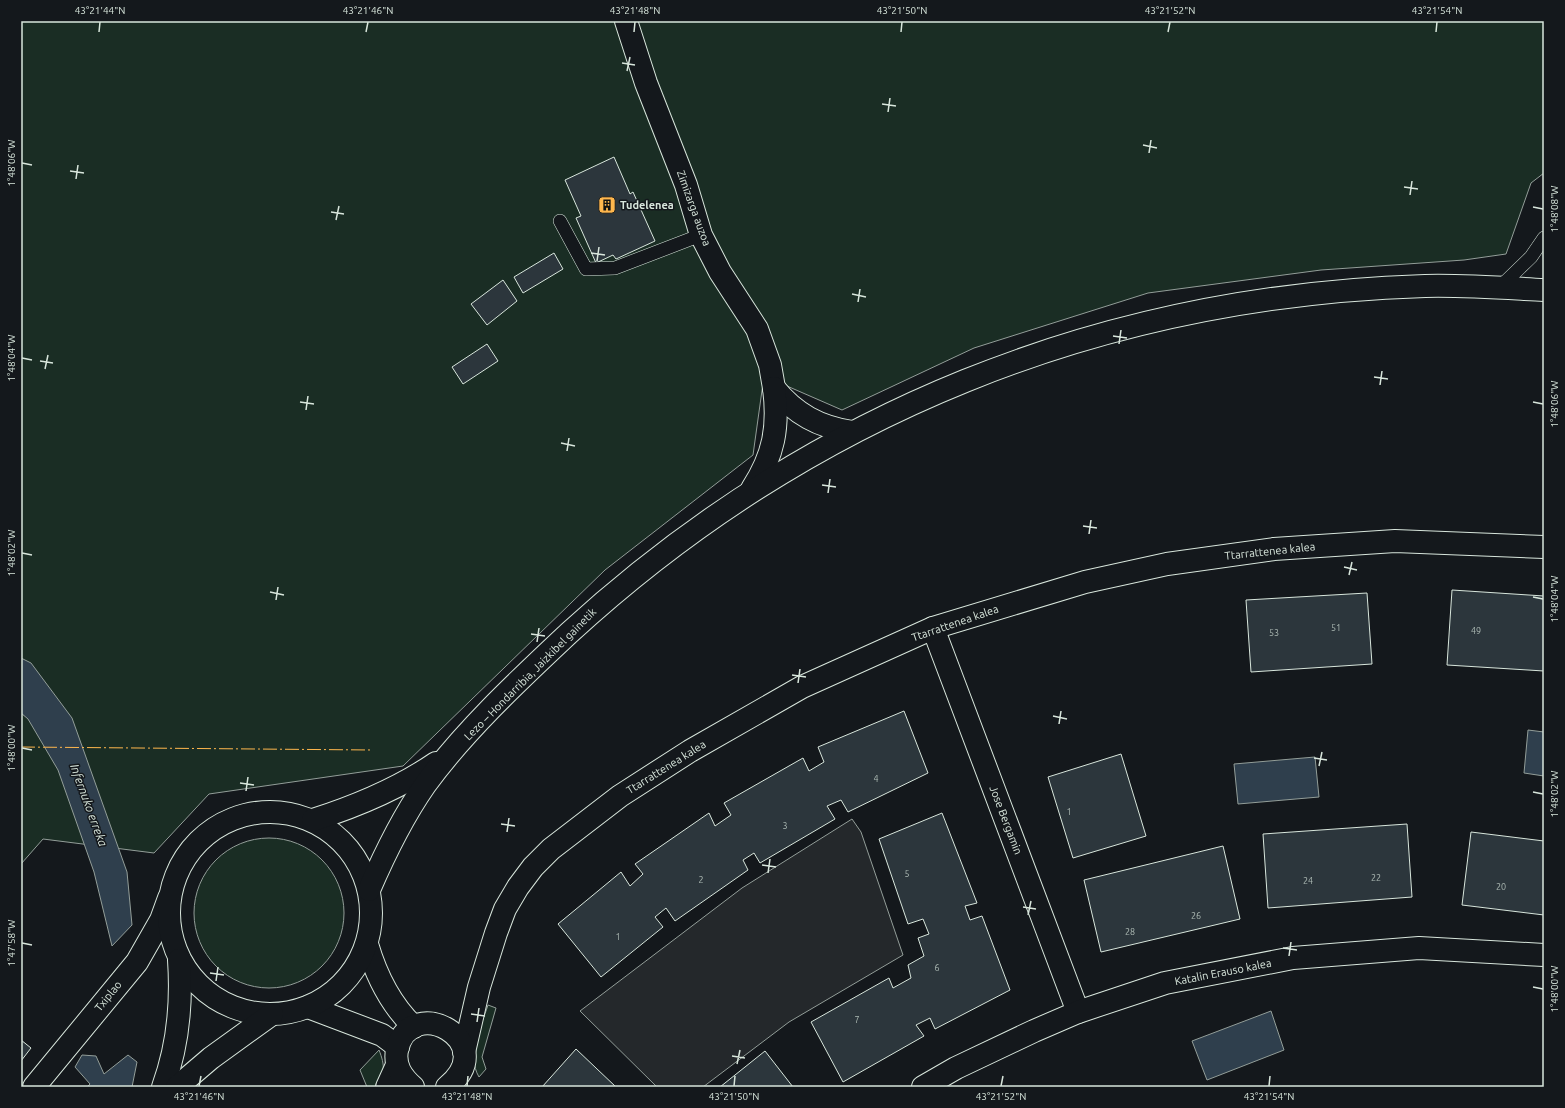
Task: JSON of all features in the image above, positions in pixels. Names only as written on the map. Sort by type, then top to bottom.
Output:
[{"type":"street","name":"Zimizarga auzoa","points":[[626,21],[646,83],[686,184],[701,235],[720,272],[757,329],[770,365],[774,388],[777,425],[774,443],[768,460],[751,492]]},
{"type":"street","name":"Lezo – Hondarribia, Jaizkibel gainetik","points":[[369,890],[385,853],[403,818],[450,753],[548,653],[600,605],[654,561],[751,492],[852,432],[955,384],[1013,362],[1087,338],[1154,320],[1222,306],[1284,297],[1360,289],[1429,286],[1544,290]]},
{"type":"street","points":[[774,388],[795,410],[808,419],[822,426],[852,432]]},
{"type":"street","name":"Ttarrattenea kalea","points":[[455,1085],[462,1072],[464,1052],[479,987],[505,909],[518,887],[533,867],[551,849],[620,796],[690,751],[802,687],[934,628],[1085,582],[1167,564],[1274,549],[1395,541],[1544,547]]},
{"type":"street","name":"Jose Bergamin","points":[[934,628],[1078,1012]]},
{"type":"street","name":"Lezo – Hondarribia, Jaizkibel gainetik","points":[[313,820],[350,808],[385,794],[418,775],[450,753]]},
{"type":"street","name":"Lezo – Hondarribia, Jaizkibel gainetik","points":[[267,811],[290,813],[313,820],[332,832],[349,848],[361,868],[369,890],[371,926],[367,944],[358,964],[345,982],[328,997],[308,1007],[290,1012],[272,1014],[249,1012],[228,1005],[208,994],[192,978],[179,958],[172,940],[169,921],[169,898],[176,875],[187,854],[203,837],[222,823],[244,814],[267,811]]},
{"type":"street","name":"Txiplao","points":[[34,1087],[137,962],[161,920],[169,898]]},
{"type":"street","points":[[367,944],[379,977],[401,1015],[414,1027]]},
{"type":"street","name":"Katalin Erauso kalea","points":[[922,1087],[956,1068],[1078,1012],[1165,983],[1293,958],[1419,948],[1544,955]]},
{"type":"street","name":"Lezo – Hondarribia, Jaizkibel gainetik","points":[[163,1087],[172,1060],[177,1035],[181,990],[179,958]]},
{"type":"street","name":"Ttarrattenea kalea","points":[[437,1024],[450,1018],[462,1009],[472,999],[479,987]]},
{"type":"street","points":[[308,1007],[382,1035],[398,1056],[400,1073],[413,1087]]},
{"type":"street","name":"Lezo – Hondarribia, Jaizkibel gainetik","points":[[177,1087],[210,1058],[272,1014]]},
{"type":"street","points":[[387,1087],[407,1032],[414,1027],[425,1023],[437,1024],[448,1028],[455,1034],[464,1052]]},
{"type":"lane","points":[[560,221],[586,269],[615,268],[701,235]]},
{"type":"lane","points":[[1499,288],[1531,257],[1544,238]]},
{"type":"green space","points":[[21,21],[1544,21],[1544,173],[1531,183],[1506,254],[1464,260],[1321,270],[1148,293],[974,348],[842,410],[764,376],[753,455],[605,570],[403,766],[209,794],[154,853],[43,839],[21,864]]},
{"type":"green space","points":[[269,838],[291,841],[311,851],[322,860],[331,871],[341,891],[344,913],[341,935],[331,955],[322,966],[311,975],[291,985],[269,988],[247,985],[227,975],[216,966],[207,955],[197,935],[194,913],[197,891],[207,871],[216,860],[227,851],[247,841]]},
{"type":"green space","points":[[488,1005],[496,1008],[482,1057],[486,1069],[479,1077],[475,1068],[474,1050]]},
{"type":"green space","points":[[379,1050],[383,1065],[381,1079],[374,1087],[367,1087],[360,1070]]},
{"type":"shaded area","points":[[852,819],[861,832],[903,955],[789,1022],[703,1087],[657,1087],[580,1011],[742,888]]},
{"type":"water","name":"Infernuko erreka","points":[[21,658],[31,663],[72,718],[127,872],[132,925],[112,946],[94,872],[58,770],[28,719],[21,713]]},
{"type":"water","points":[[1528,730],[1544,732],[1544,776],[1524,773]]},
{"type":"water","points":[[1315,757],[1319,797],[1238,804],[1234,764]]},
{"type":"water","points":[[1271,1011],[1284,1050],[1207,1080],[1192,1041]]},
{"type":"water","points":[[82,1055],[96,1056],[104,1074],[128,1055],[137,1062],[132,1087],[87,1087],[90,1084],[75,1067]]},
{"type":"building","name":"Tudelenea","points":[[614,157],[630,194],[633,192],[655,241],[616,259],[613,255],[596,263],[576,218],[581,216],[565,180]]},
{"type":"building","points":[[554,253],[563,269],[523,293],[514,277]]},
{"type":"building","points":[[503,280],[517,301],[487,325],[471,304]]},
{"type":"building","points":[[487,344],[498,361],[463,384],[452,367]]},
{"type":"building","points":[[1452,590],[1544,596],[1544,671],[1447,665]]},
{"type":"building","points":[[1367,593],[1372,664],[1251,672],[1246,600]]},
{"type":"building","points":[[904,711],[928,773],[848,812],[841,800],[827,806],[835,819],[760,863],[754,853],[743,860],[748,870],[675,921],[666,908],[655,917],[663,927],[601,977],[558,924],[621,872],[630,886],[643,874],[635,864],[709,813],[715,826],[731,815],[724,803],[803,758],[809,771],[824,762],[818,747]]},
{"type":"building","points":[[1121,754],[1146,836],[1073,858],[1048,777]]},
{"type":"building","points":[[942,813],[977,903],[965,906],[970,920],[982,916],[1010,990],[935,1029],[930,1018],[916,1025],[924,1036],[843,1082],[811,1022],[889,978],[893,988],[911,978],[908,965],[924,956],[918,938],[929,934],[923,919],[908,924],[879,839]]},
{"type":"building","points":[[1407,824],[1412,897],[1268,908],[1263,834]]},
{"type":"building","points":[[1471,832],[1544,841],[1544,915],[1462,905]]},
{"type":"building","points":[[1223,846],[1240,919],[1101,952],[1084,880]]},
{"type":"building","points":[[21,1040],[31,1048],[21,1061]]},
{"type":"building","points":[[576,1049],[616,1087],[542,1087]]},
{"type":"building","points":[[765,1051],[793,1087],[720,1087]]},
{"type":"power","points":[[21,747],[372,750]]},
{"type":"place","name":"Tudelenea","points":[[607,205]]}]
